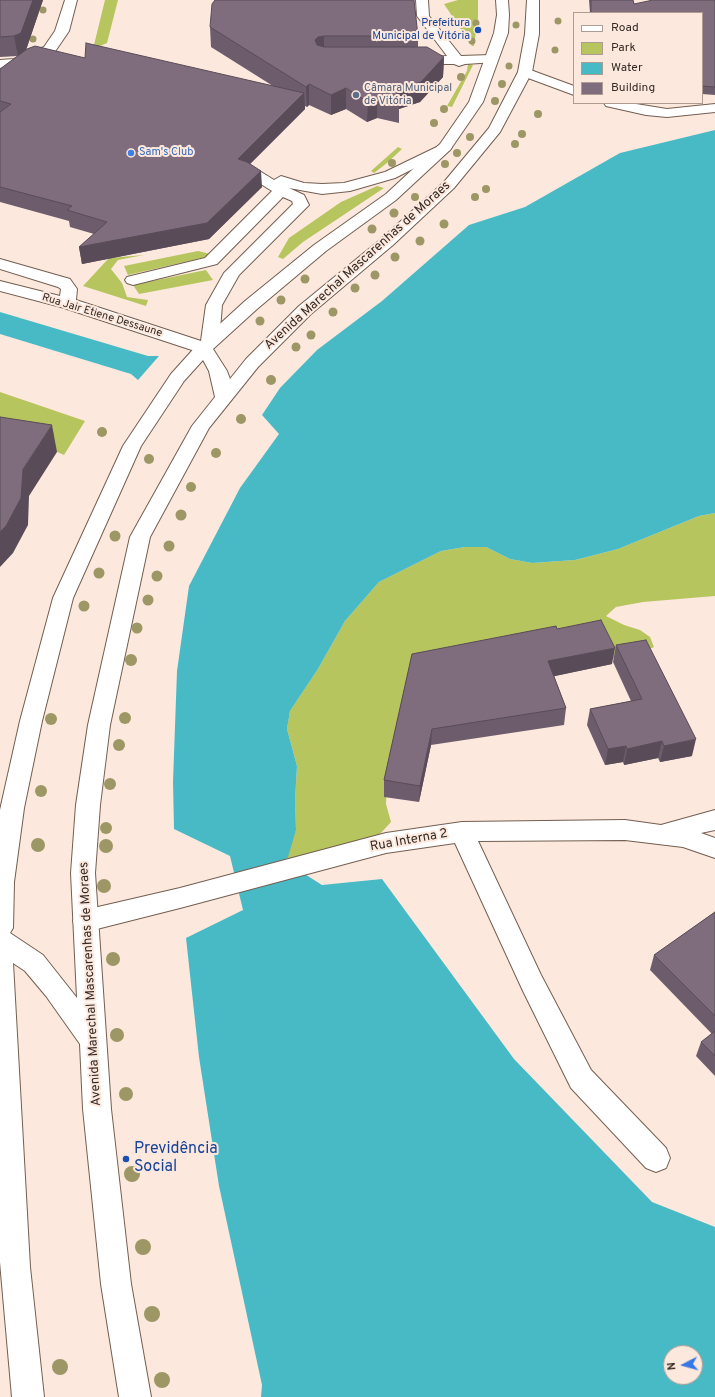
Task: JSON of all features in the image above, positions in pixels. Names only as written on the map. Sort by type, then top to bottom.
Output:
[{"type":"main road","points":[[0,64],[16,62],[49,50],[62,31],[71,0]]},
{"type":"main road","points":[[422,0],[423,16],[459,62]]},
{"type":"main road","points":[[0,928],[2,882],[12,808],[31,721],[63,598],[132,446],[177,378],[207,345],[251,305],[320,248],[391,197],[444,147],[476,102],[501,33],[503,15],[502,0]]},
{"type":"main road","name":"Avenida Marechal Mascarenhas de Moraes","points":[[135,1397],[116,1284],[97,1109],[85,921],[84,865],[88,805],[99,725],[140,537],[201,426],[252,363],[305,310],[387,242],[449,185],[495,129],[525,72],[532,34],[533,0]]},
{"type":"main road","points":[[402,61],[459,62],[492,59]]},
{"type":"main road","points":[[525,72],[573,91]]},
{"type":"main road","points":[[615,104],[646,111],[668,113],[715,108]]},
{"type":"main road","points":[[224,399],[222,383],[207,345],[214,305],[232,273],[301,205],[299,198],[281,190],[253,173],[303,187],[322,189],[345,188],[390,175],[444,147]]},
{"type":"main road","points":[[133,280],[210,261],[281,190]]},
{"type":"main road","points":[[0,264],[64,283],[69,289],[67,303]]},
{"type":"main road","name":"Rua Jair Etiene Dessaune","points":[[0,286],[67,303],[207,345]]},
{"type":"main road","points":[[661,833],[715,820]]},
{"type":"main road","name":"Rua Interna 2","points":[[85,921],[180,898],[386,843],[462,832],[625,830],[661,833],[684,837],[715,848]]},
{"type":"main road","points":[[462,832],[532,983],[581,1079],[656,1158]]},
{"type":"main road","points":[[0,940],[34,963],[55,988],[92,1039]]},
{"type":"main road","points":[[0,959],[0,996],[15,1267],[28,1397]]},
{"type":"green space","points":[[105,0],[118,0],[107,43],[93,49]]},
{"type":"green space","points":[[458,0],[478,0],[478,17],[474,46],[472,46],[444,4]]},
{"type":"green space","points":[[468,64],[473,65],[452,107],[447,106],[467,71]]},
{"type":"green space","points":[[398,147],[402,149],[387,163],[374,173],[371,171]]},
{"type":"green space","points":[[377,186],[384,188],[303,242],[283,259],[278,257],[289,238],[341,202]]},
{"type":"green space","points":[[198,251],[215,255],[128,275],[124,266]]},
{"type":"green space","points":[[144,255],[118,260],[111,269],[122,283],[127,297],[148,300],[146,306],[83,286],[109,258]]},
{"type":"green space","points":[[206,270],[213,280],[139,294],[133,285]]},
{"type":"green space","points":[[0,392],[85,421],[64,455],[0,426]]},
{"type":"green space","points":[[715,513],[715,596],[643,602],[616,607],[606,616],[624,625],[640,630],[650,637],[654,647],[632,656],[605,660],[526,657],[387,783],[386,804],[391,822],[380,834],[345,846],[284,861],[296,830],[295,800],[297,766],[287,729],[290,711],[318,669],[345,621],[379,582],[441,551],[465,547],[486,547],[510,559],[532,563],[575,560],[618,549],[699,516]]},
{"type":"water","points":[[715,130],[715,513],[699,516],[618,549],[575,560],[532,563],[510,559],[486,547],[465,547],[441,551],[379,582],[345,621],[318,669],[290,711],[287,729],[297,766],[295,800],[296,830],[288,857],[284,861],[322,885],[382,879],[514,1059],[652,1202],[715,1227],[715,1397],[261,1397],[262,1385],[219,1186],[199,1057],[186,938],[243,910],[230,856],[174,829],[173,782],[177,671],[189,586],[240,488],[279,434],[262,415],[280,388],[317,350],[382,301],[469,225],[525,207],[620,153]]},
{"type":"water","points":[[0,312],[148,356],[159,356],[138,380],[131,374],[0,334]]},
{"type":"building","points":[[0,0],[33,0],[21,33],[14,36],[0,37]]},
{"type":"building","points":[[215,0],[414,0],[418,36],[324,36],[318,37],[315,40],[317,45],[324,47],[427,47],[444,57],[421,82],[396,90],[400,102],[377,98],[368,102],[346,88],[331,95],[309,84],[306,87],[210,27],[212,4]]},
{"type":"building","points":[[591,0],[633,0],[634,4],[653,0],[715,0],[715,87],[703,86],[703,12],[591,12]]},
{"type":"building","name":"Sam's Club","points":[[86,43],[304,93],[238,159],[247,162],[261,171],[207,223],[79,247],[107,222],[67,210],[72,206],[0,187],[0,112],[11,104],[0,101],[0,69],[27,49],[35,46],[85,58]]},
{"type":"building","points":[[0,417],[52,425],[23,469],[21,498],[6,526],[0,532]]},
{"type":"building","points":[[601,620],[615,648],[548,661],[566,708],[432,729],[420,786],[384,780],[412,654],[556,626],[557,629]]},
{"type":"building","points":[[646,640],[696,739],[664,746],[662,741],[627,749],[626,746],[608,749],[590,709],[642,699],[616,645]]},
{"type":"building","points":[[715,912],[715,1016],[654,955]]},
{"type":"building","points":[[715,1031],[715,1056],[701,1042]]},
{"type":"place","name":"Prefeitura Municipal de Vitória","points":[[478,30]]},
{"type":"place","name":"Câmara Municipal de Vitória","points":[[356,95]]},
{"type":"place","name":"Sam's Club","points":[[131,153]]},
{"type":"place","name":"Previdência Social","points":[[126,1159]]}]
